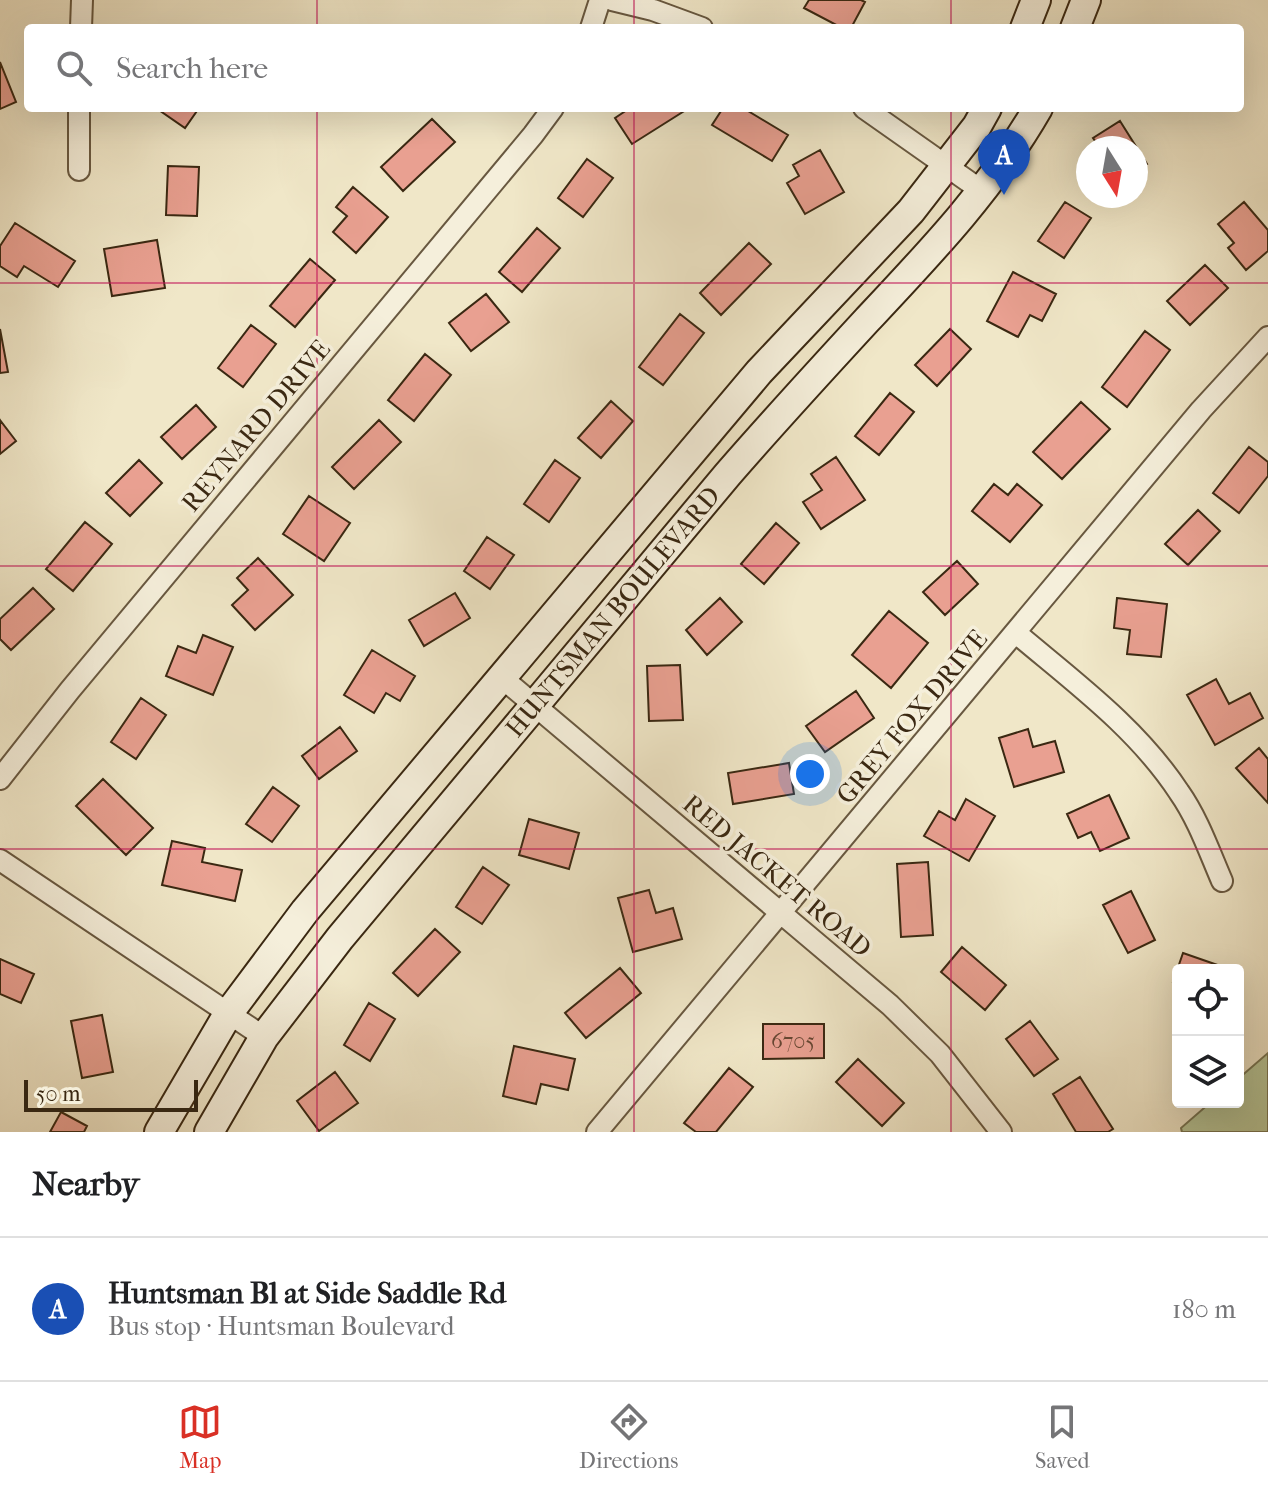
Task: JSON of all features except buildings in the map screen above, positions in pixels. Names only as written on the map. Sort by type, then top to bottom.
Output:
[{"type":"street","points":[[81,24],[82,0]]},
{"type":"street","points":[[592,24],[600,0]]},
{"type":"street","points":[[612,0],[691,24]]},
{"type":"street","points":[[1027,24],[1036,0]]},
{"type":"street","points":[[1077,24],[1086,0]]},
{"type":"street","points":[[79,112],[79,170]]},
{"type":"street","name":"REYNARD DRIVE","points":[[0,779],[70,690],[550,112]]},
{"type":"street","points":[[870,112],[982,191]]},
{"type":"street","name":"HUNTSMAN BOULEVARD","points":[[159,1132],[228,1014],[305,911],[759,372],[911,211],[985,112]]},
{"type":"street","name":"HUNTSMAN BOULEVARD","points":[[209,1132],[264,1037],[340,938],[792,401],[943,239],[1017,145],[1036,112]]},
{"type":"street","name":"GREY FOX DRIVE","points":[[597,1132],[1201,410],[1268,337]]},
{"type":"street","points":[[1016,633],[1115,717],[1155,757],[1187,805],[1222,881]]},
{"type":"street","name":"RED JACKET ROAD","points":[[501,677],[910,1025],[957,1075],[1001,1132]]},
{"type":"street","points":[[0,860],[264,1037]]},
{"type":"green space","points":[[1268,1053],[1268,1132],[1182,1132],[1181,1128],[1204,1108],[1244,1108],[1244,1074]]},
{"type":"place","name":"Huntsman Bl at Side Saddle Rd","points":[[1004,195]]}]
